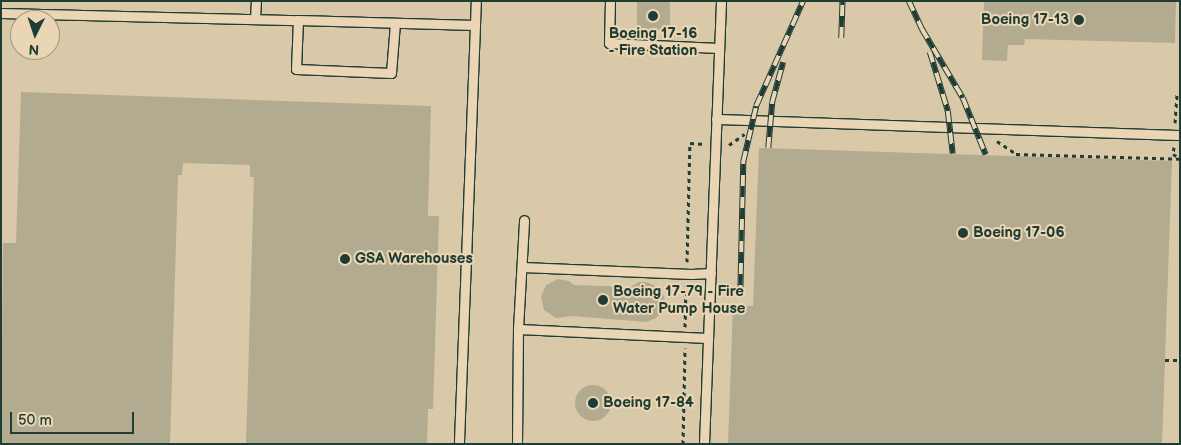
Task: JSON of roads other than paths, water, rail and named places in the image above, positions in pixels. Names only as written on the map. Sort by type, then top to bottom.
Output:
[{"type":"lane","points":[[255,19],[256,1]]},
{"type":"lane","points":[[459,444],[476,1]]},
{"type":"lane","points":[[610,1],[609,44],[719,48]]},
{"type":"lane","points":[[704,444],[721,1]]},
{"type":"lane","points":[[1,13],[475,25]]},
{"type":"lane","points":[[298,20],[296,69],[391,73],[395,23]]},
{"type":"lane","points":[[716,119],[1180,135]]},
{"type":"lane","points":[[517,444],[518,329],[524,220]]},
{"type":"lane","points":[[522,267],[691,274],[711,273]]},
{"type":"lane","points":[[518,329],[708,338]]},
{"type":"railway","points":[[740,296],[743,162],[756,106],[803,1]]},
{"type":"railway","points":[[841,38],[842,1]]},
{"type":"railway","points":[[909,1],[922,29],[963,98],[986,155]]},
{"type":"railway","points":[[930,52],[948,111],[953,154]]},
{"type":"railway","points":[[768,148],[772,102],[783,62]]},
{"type":"place","name":"Boeing 17-16 - Fire Station","points":[[653,16]]},
{"type":"place","name":"Boeing 17-13","points":[[1079,20]]},
{"type":"place","name":"Boeing 17-06","points":[[963,233]]},
{"type":"place","name":"GSA Warehouses","points":[[345,259]]},
{"type":"place","name":"Boeing 17-79 - Fire Water Pump House","points":[[603,300]]},
{"type":"place","name":"Boeing 17-84","points":[[593,403]]}]
